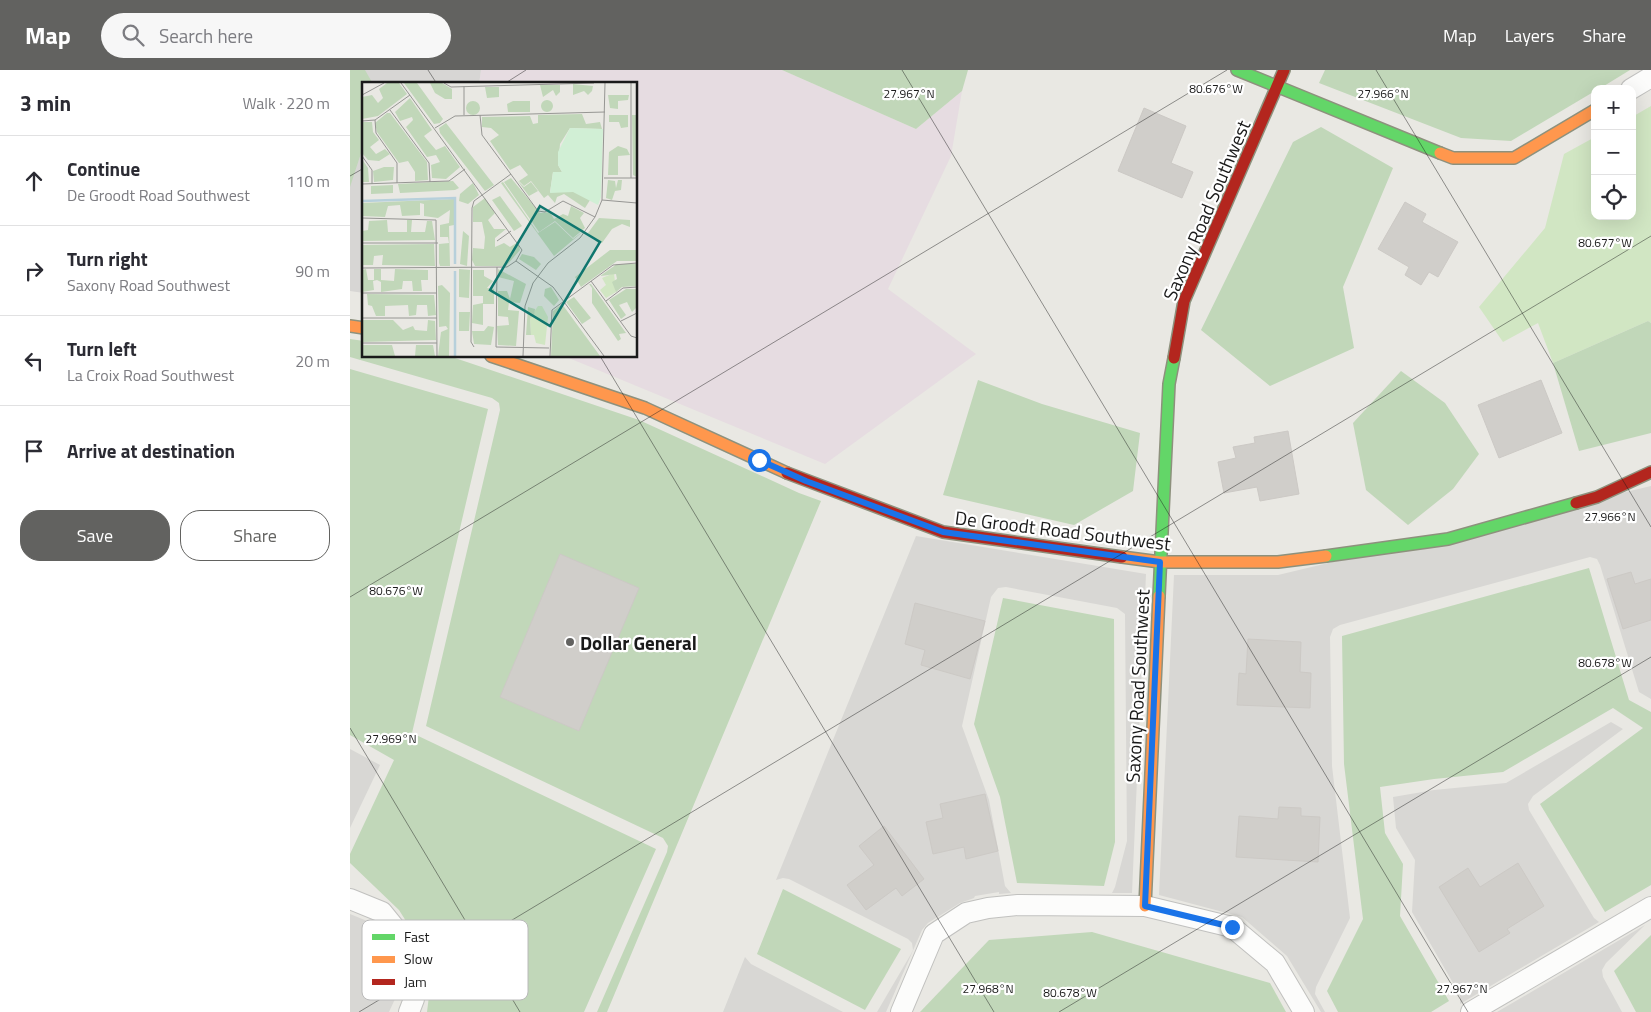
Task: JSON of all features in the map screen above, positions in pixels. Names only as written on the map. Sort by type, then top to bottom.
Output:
[{"type":"street","points":[[1238,70],[1454,158],[1514,158],[1591,112]]},
{"type":"street","name":"Saxony Road Southwest","points":[[1145,906],[1169,384],[1184,301],[1284,70]]},
{"type":"street","points":[[1636,86],[1651,77]]},
{"type":"street","name":"De Groodt Road Southwest","points":[[498,358],[645,408],[806,481],[943,532],[1160,562],[1278,562],[1448,538],[1596,497],[1651,472]]},
{"type":"street","points":[[350,899],[382,912],[388,920]]},
{"type":"street","points":[[901,1012],[934,934],[966,914],[988,908],[1018,906],[1145,906],[1232,927],[1274,963],[1304,1012]]},
{"type":"street","points":[[1471,1012],[1651,907]]},
{"type":"street","points":[[409,1012],[414,1000]]},
{"type":"shaded area","points":[[350,70],[481,70],[479,82],[362,82],[362,293],[350,291]]},
{"type":"shaded area","points":[[481,70],[782,70],[916,129],[962,91],[951,156],[888,289],[976,354],[825,464],[569,358],[638,358],[638,82],[479,82]]},
{"type":"shaded area","points":[[1651,486],[1651,699],[1639,692],[1600,565],[1597,559],[1590,557],[1340,625],[1333,629],[1330,637],[1332,766],[1350,918],[1316,987],[1315,994],[1325,1012],[1321,1012],[1287,956],[1242,917],[1159,895],[1174,575],[1278,575]]},
{"type":"shaded area","points":[[916,536],[1146,574],[1132,893],[1112,893],[1127,841],[1125,614],[1117,608],[1006,587],[998,588],[991,597],[962,726],[989,800],[1005,886],[1011,893],[999,894],[999,892],[975,896],[928,923],[922,930],[886,1012],[877,1012],[911,954],[913,950],[912,943],[908,939],[789,879],[776,880]]},
{"type":"shaded area","points":[[1611,722],[1623,729],[1533,796],[1528,804],[1529,810],[1594,918],[1599,922],[1460,1004],[1460,995],[1412,912],[1415,860],[1396,828],[1393,797],[1434,790],[1506,783]]},
{"type":"shaded area","points":[[350,749],[380,765],[350,828]]},
{"type":"shaded area","points":[[350,914],[365,920],[362,920],[362,1000],[394,1000],[389,1012],[350,1012]]},
{"type":"shaded area","points":[[1645,925],[1606,963],[1602,970],[1603,977],[1622,1012],[1497,1012]]},
{"type":"shaded area","points":[[745,957],[751,964],[843,1012],[723,1012]]},
{"type":"green space","points":[[350,70],[365,70],[372,82],[362,82],[362,150],[350,187]]},
{"type":"green space","points":[[782,70],[968,70],[962,91],[916,129]]},
{"type":"green space","points":[[1325,70],[1630,70],[1606,85],[1591,85],[1591,93],[1511,141],[1461,138],[1319,83]]},
{"type":"green space","points":[[1651,106],[1651,323],[1648,321],[1553,363],[1538,323],[1503,342],[1479,307],[1545,228],[1564,154],[1591,139],[1591,220],[1636,220],[1636,115]]},
{"type":"green space","points":[[1321,127],[1393,168],[1343,287],[1354,348],[1270,386],[1201,330],[1293,142]]},
{"type":"green space","points":[[1648,321],[1651,323],[1651,433],[1579,451],[1553,363]]},
{"type":"green space","points":[[350,339],[362,341],[362,358],[455,358],[639,420],[799,493],[821,501],[607,1012],[597,1012],[667,852],[668,846],[663,838],[426,726],[500,410],[499,403],[492,398],[350,357]]},
{"type":"green space","points":[[350,369],[488,409],[412,733],[656,849],[584,1012],[427,1012],[428,1000],[528,1000],[528,920],[405,920],[399,910],[350,863],[350,854],[394,760],[350,735]]},
{"type":"green space","points":[[1401,371],[1445,403],[1479,454],[1453,489],[1408,525],[1366,490],[1353,423]]},
{"type":"green space","points":[[978,380],[1042,404],[1140,433],[1133,491],[1074,525],[943,495]]},
{"type":"green space","points":[[1589,568],[1629,700],[1651,712],[1651,885],[1605,912],[1540,804],[1643,728],[1613,708],[1503,772],[1380,787],[1385,833],[1403,864],[1400,916],[1449,1001],[1431,1012],[1338,1012],[1327,991],[1363,919],[1344,764],[1342,636]]},
{"type":"green space","points":[[1003,598],[1114,619],[1115,842],[1104,886],[1017,883],[1000,797],[974,724]]},
{"type":"green space","points":[[783,889],[901,949],[865,1010],[757,954]]},
{"type":"green space","points":[[1092,932],[1270,983],[1286,1012],[920,1012],[989,940]]},
{"type":"green space","points":[[1651,935],[1651,1012],[1636,1012],[1614,971]]},
{"type":"building","points":[[1144,108],[1186,126],[1171,163],[1193,172],[1182,198],[1118,171]]},
{"type":"building","points":[[1405,202],[1426,214],[1422,222],[1458,242],[1438,277],[1429,272],[1421,285],[1405,275],[1409,267],[1378,249]]},
{"type":"building","points":[[1541,380],[1562,433],[1499,458],[1478,405]]},
{"type":"building","points":[[1288,431],[1299,494],[1260,501],[1257,487],[1224,493],[1218,462],[1236,458],[1233,447],[1255,443],[1254,437]]},
{"type":"building","name":"Dollar General","points":[[560,554],[639,588],[579,731],[500,697]]},
{"type":"building","points":[[1631,572],[1635,584],[1651,579],[1651,620],[1623,629],[1607,579]]},
{"type":"building","points":[[915,603],[985,621],[970,679],[921,665],[925,650],[905,644]]},
{"type":"building","points":[[1248,639],[1301,642],[1300,672],[1311,673],[1310,708],[1237,705],[1239,673],[1246,674]]},
{"type":"building","points":[[985,794],[998,851],[966,859],[964,847],[933,854],[926,822],[943,818],[940,804]]},
{"type":"building","points":[[1279,807],[1301,808],[1301,816],[1320,817],[1318,862],[1236,857],[1239,816],[1278,819]]},
{"type":"building","points":[[884,826],[924,879],[902,896],[896,888],[866,910],[847,885],[874,865],[859,846]]},
{"type":"building","points":[[1518,863],[1544,906],[1507,929],[1510,933],[1479,952],[1439,887],[1468,868],[1480,887]]},
{"type":"traffic: fast","points":[[1237,70],[1440,153]]},
{"type":"traffic: fast","points":[[1159,596],[1169,384],[1174,358]]},
{"type":"traffic: fast","points":[[1326,556],[1448,539],[1576,503]]},
{"type":"traffic: slow","points":[[1440,153],[1453,158],[1514,158],[1591,112]]},
{"type":"traffic: slow","points":[[350,326],[362,328]]},
{"type":"traffic: slow","points":[[497,358],[645,408],[787,473]]},
{"type":"traffic: slow","points":[[1122,557],[1160,562],[1278,562],[1326,556]]},
{"type":"traffic: slow","points":[[1145,906],[1159,596]]},
{"type":"traffic: jam","points":[[1174,358],[1184,301],[1284,70]]},
{"type":"traffic: jam","points":[[1576,503],[1597,497],[1651,472]]},
{"type":"traffic: jam","points":[[787,473],[943,532],[1122,557]]},
{"type":"place","name":"Dollar General","points":[[570,642]]},
{"type":"route","points":[[759,460],[806,481],[943,532],[1160,562],[1145,906],[1232,927]]}]
